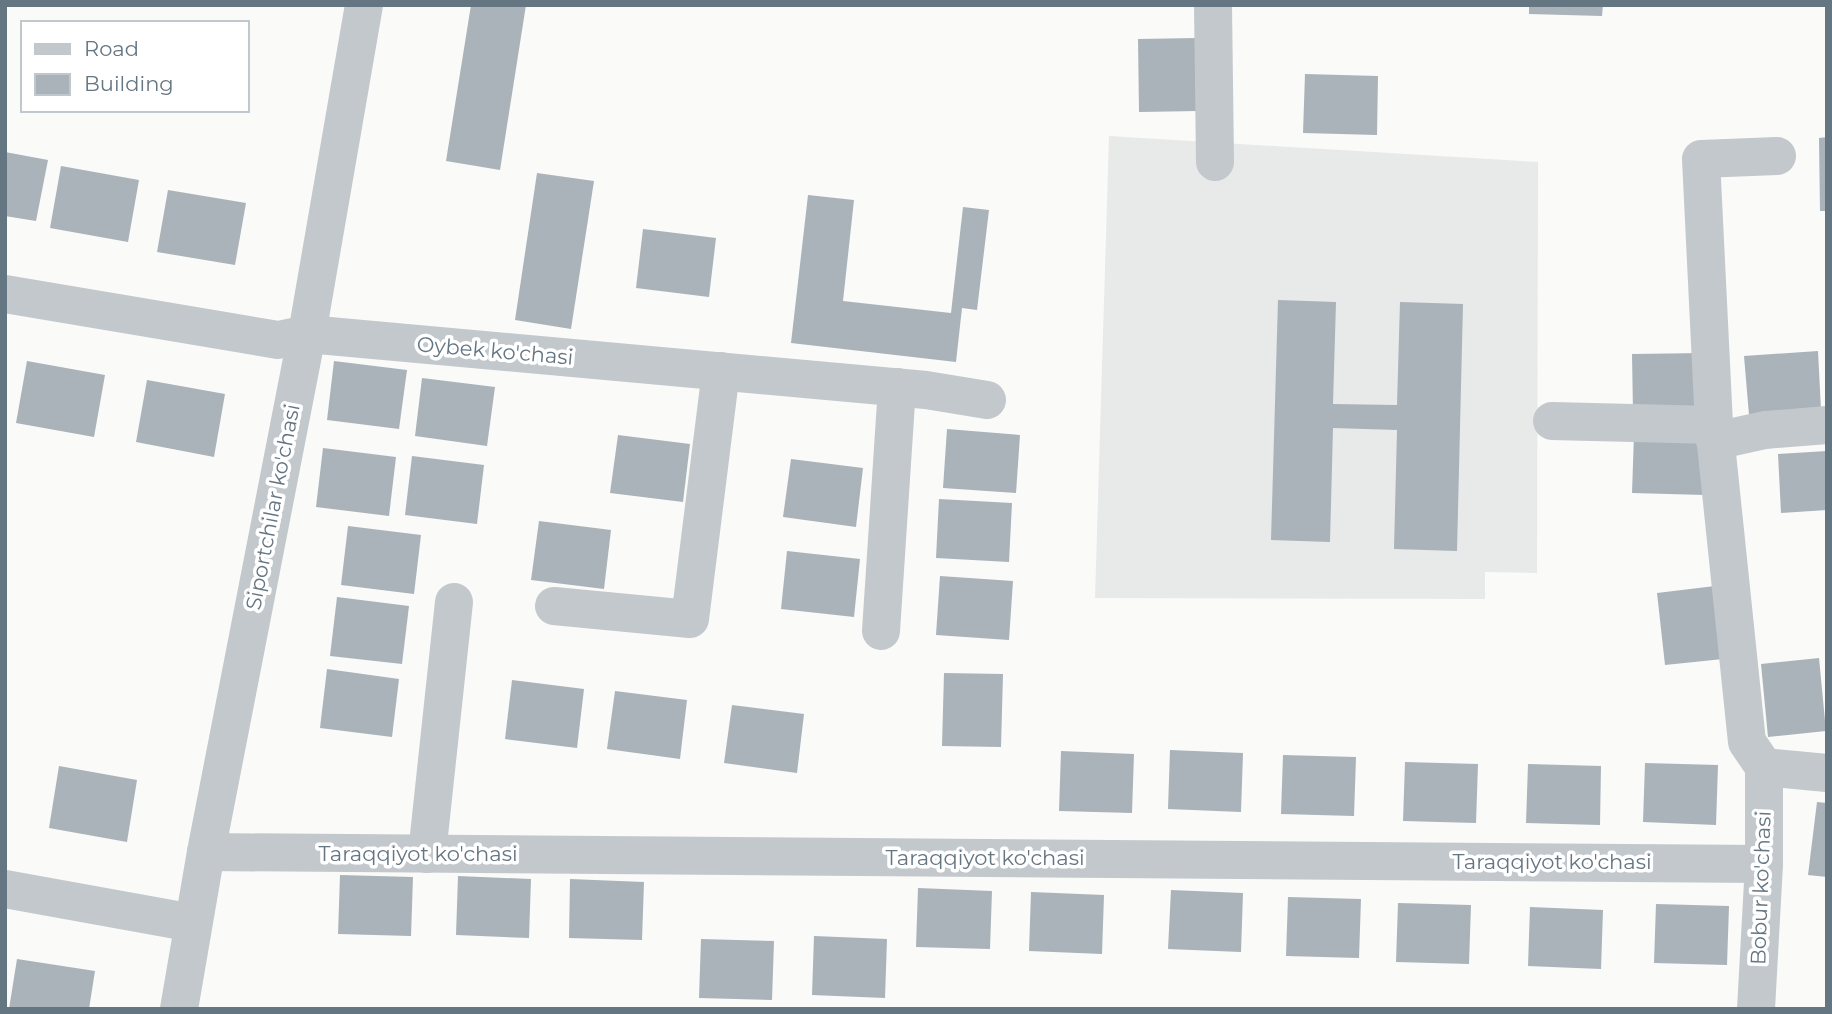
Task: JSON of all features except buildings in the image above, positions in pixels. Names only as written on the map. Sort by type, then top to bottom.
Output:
[{"type":"street","name":"Siportchilar ko'chasi","points":[[179,1009],[206,852],[307,334],[364,5]]},
{"type":"street","points":[[1213,5],[1215,162]]},
{"type":"street","points":[[1777,156],[1701,159],[1715,433],[1746,742],[1763,767],[1827,773]]},
{"type":"street","name":"Oybek ko'chasi","points":[[5,294],[278,340],[307,334],[897,387],[987,400]]},
{"type":"street","points":[[554,606],[691,619],[721,372]]},
{"type":"street","points":[[881,631],[897,387]]},
{"type":"street","points":[[1552,422],[1715,433],[1827,425]]},
{"type":"street","points":[[427,854],[454,602]]},
{"type":"street","name":"Bobur ko'chasi","points":[[1756,1009],[1764,864],[1763,767]]},
{"type":"street","name":"Taraqqiyot ko'chasi","points":[[206,852],[1764,864]]},
{"type":"street","points":[[5,889],[193,923]]},
{"type":"shaded area","points":[[1109,136],[1538,162],[1537,573],[1485,572],[1485,599],[1095,598]]}]
